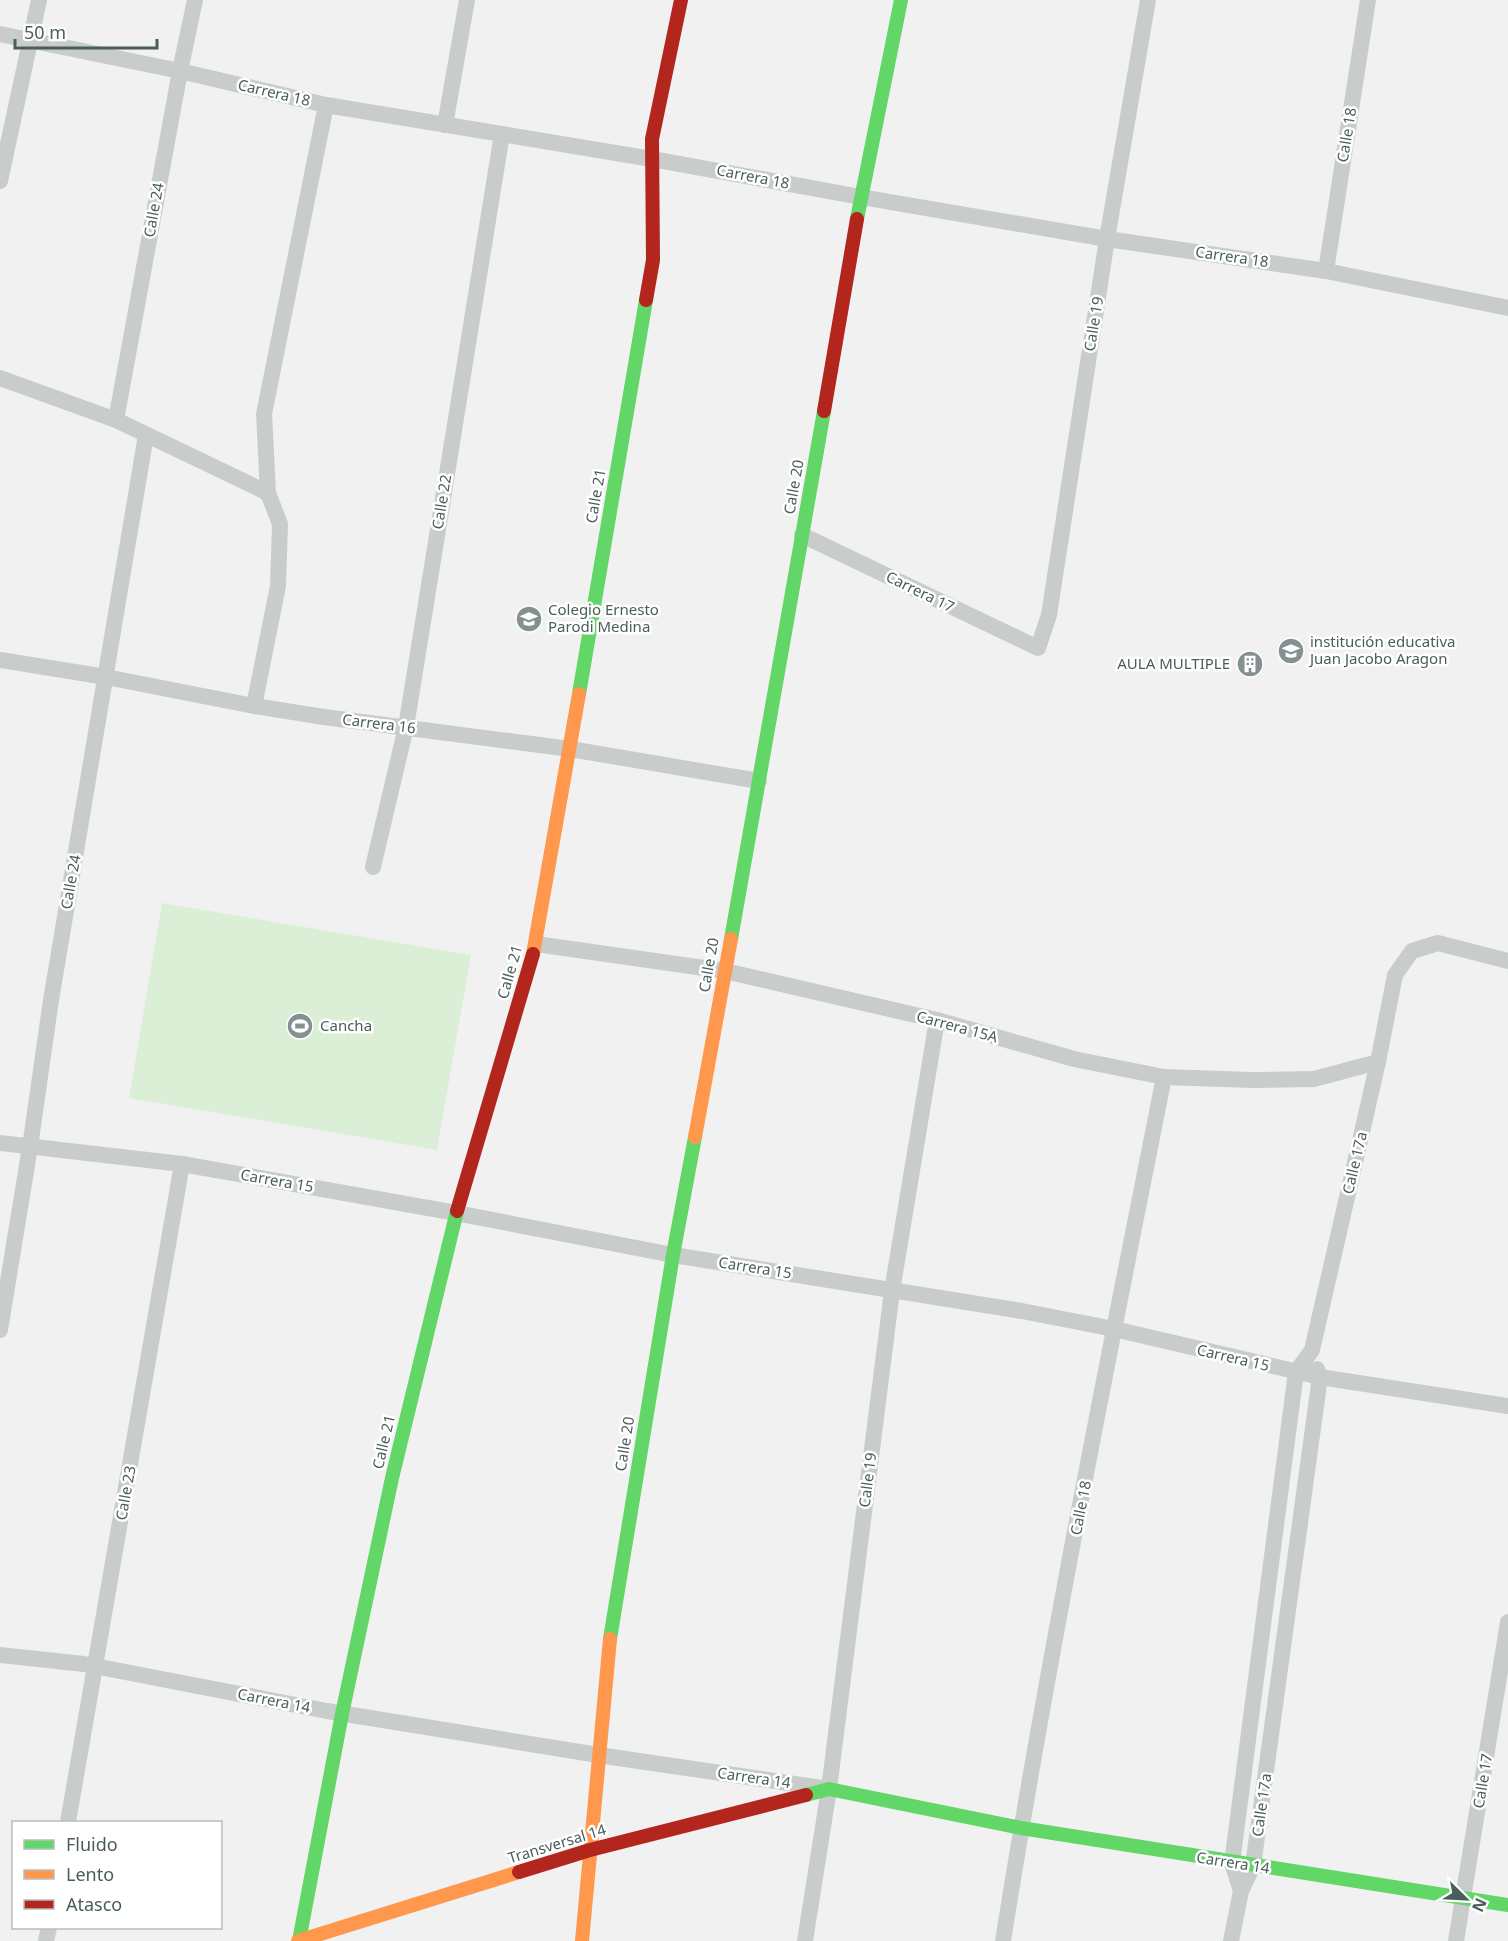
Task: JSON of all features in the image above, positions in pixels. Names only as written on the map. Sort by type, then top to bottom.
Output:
[{"type":"street","points":[[0,181],[39,0]]},
{"type":"street","name":"Calle 24","points":[[116,420],[195,0]]},
{"type":"street","points":[[445,125],[467,0]]},
{"type":"street","name":"Calle 21","points":[[299,1941],[342,1714],[390,1489],[456,1213],[536,944],[653,260],[652,139],[681,0]]},
{"type":"street","name":"Calle 20","points":[[582,1941],[609,1646],[673,1255],[861,197],[901,0]]},
{"type":"street","name":"Calle 19","points":[[1038,648],[1049,615],[1107,239],[1148,0]]},
{"type":"street","name":"Calle 18","points":[[1326,271],[1368,0]]},
{"type":"street","name":"Carrera 18","points":[[0,34],[180,71],[326,105],[652,159],[1107,239],[1326,271],[1508,308]]},
{"type":"street","points":[[254,706],[278,586],[280,524],[268,493],[264,414],[326,105]]},
{"type":"street","name":"Calle 22","points":[[373,867],[406,727],[502,134]]},
{"type":"street","points":[[0,382],[116,420],[268,493]]},
{"type":"street","name":"Calle 24","points":[[0,1330],[51,1000],[146,435]]},
{"type":"street","name":"Carrera 17","points":[[802,536],[1038,648]]},
{"type":"street","name":"Carrera 16","points":[[0,660],[106,677],[254,706],[570,749],[759,781]]},
{"type":"street","name":"Calle 17a","points":[[1241,1891],[1232,1863],[1296,1372],[1312,1350],[1378,1062],[1395,975],[1412,951],[1438,943],[1508,961]]},
{"type":"street","name":"Carrera 15A","points":[[536,944],[725,970],[937,1020],[1074,1059],[1164,1077],[1252,1080],[1314,1079],[1378,1062]]},
{"type":"street","name":"Calle 19","points":[[805,1941],[829,1789],[892,1291],[937,1020]]},
{"type":"street","name":"Calle 18","points":[[1003,1941],[1021,1828],[1114,1329],[1164,1077]]},
{"type":"street","name":"Carrera 15","points":[[0,1143],[182,1164],[673,1255],[1022,1311],[1114,1329],[1320,1377],[1508,1406]]},
{"type":"street","name":"Calle 23","points":[[68,1821],[182,1164]]},
{"type":"street","name":"Calle 17a","points":[[1241,1891],[1253,1866],[1320,1377],[1312,1350]]},
{"type":"street","name":"Calle 17","points":[[1456,1941],[1508,1622]]},
{"type":"street","name":"Carrera 14","points":[[0,1655],[96,1666],[342,1714],[829,1789],[1021,1828],[1508,1905]]},
{"type":"street","name":"Transversal 14","points":[[299,1941],[590,1850],[829,1789]]},
{"type":"street","points":[[1230,1941],[1241,1891]]},
{"type":"green space","name":"Cancha","points":[[162,903],[471,955],[437,1150],[129,1098]]},
{"type":"traffic: fast","points":[[857,219],[901,0]]},
{"type":"traffic: fast","points":[[579,694],[646,300]]},
{"type":"traffic: fast","points":[[731,939],[824,411]]},
{"type":"traffic: fast","points":[[610,1639],[673,1255],[695,1137]]},
{"type":"traffic: fast","points":[[299,1941],[342,1714],[392,1478],[457,1211]]},
{"type":"traffic: fast","points":[[806,1795],[829,1789],[1021,1828],[1508,1905]]},
{"type":"traffic: slow","points":[[533,954],[579,694]]},
{"type":"traffic: slow","points":[[695,1137],[731,939]]},
{"type":"traffic: slow","points":[[582,1941],[610,1639]]},
{"type":"traffic: slow","points":[[298,1941],[519,1872]]},
{"type":"traffic: jam","points":[[646,300],[653,260],[652,139],[681,0]]},
{"type":"traffic: jam","points":[[824,411],[857,219]]},
{"type":"traffic: jam","points":[[457,1211],[533,954]]},
{"type":"traffic: jam","points":[[519,1872],[590,1850],[806,1795]]},
{"type":"place","name":"Colegio Ernesto Parodi Medina","points":[[529,619]]},
{"type":"place","name":"institución educativa Juan Jacobo Aragon","points":[[1291,651]]},
{"type":"place","name":"AULA MULTIPLE","points":[[1250,664]]},
{"type":"place","name":"Cancha","points":[[300,1026]]}]
